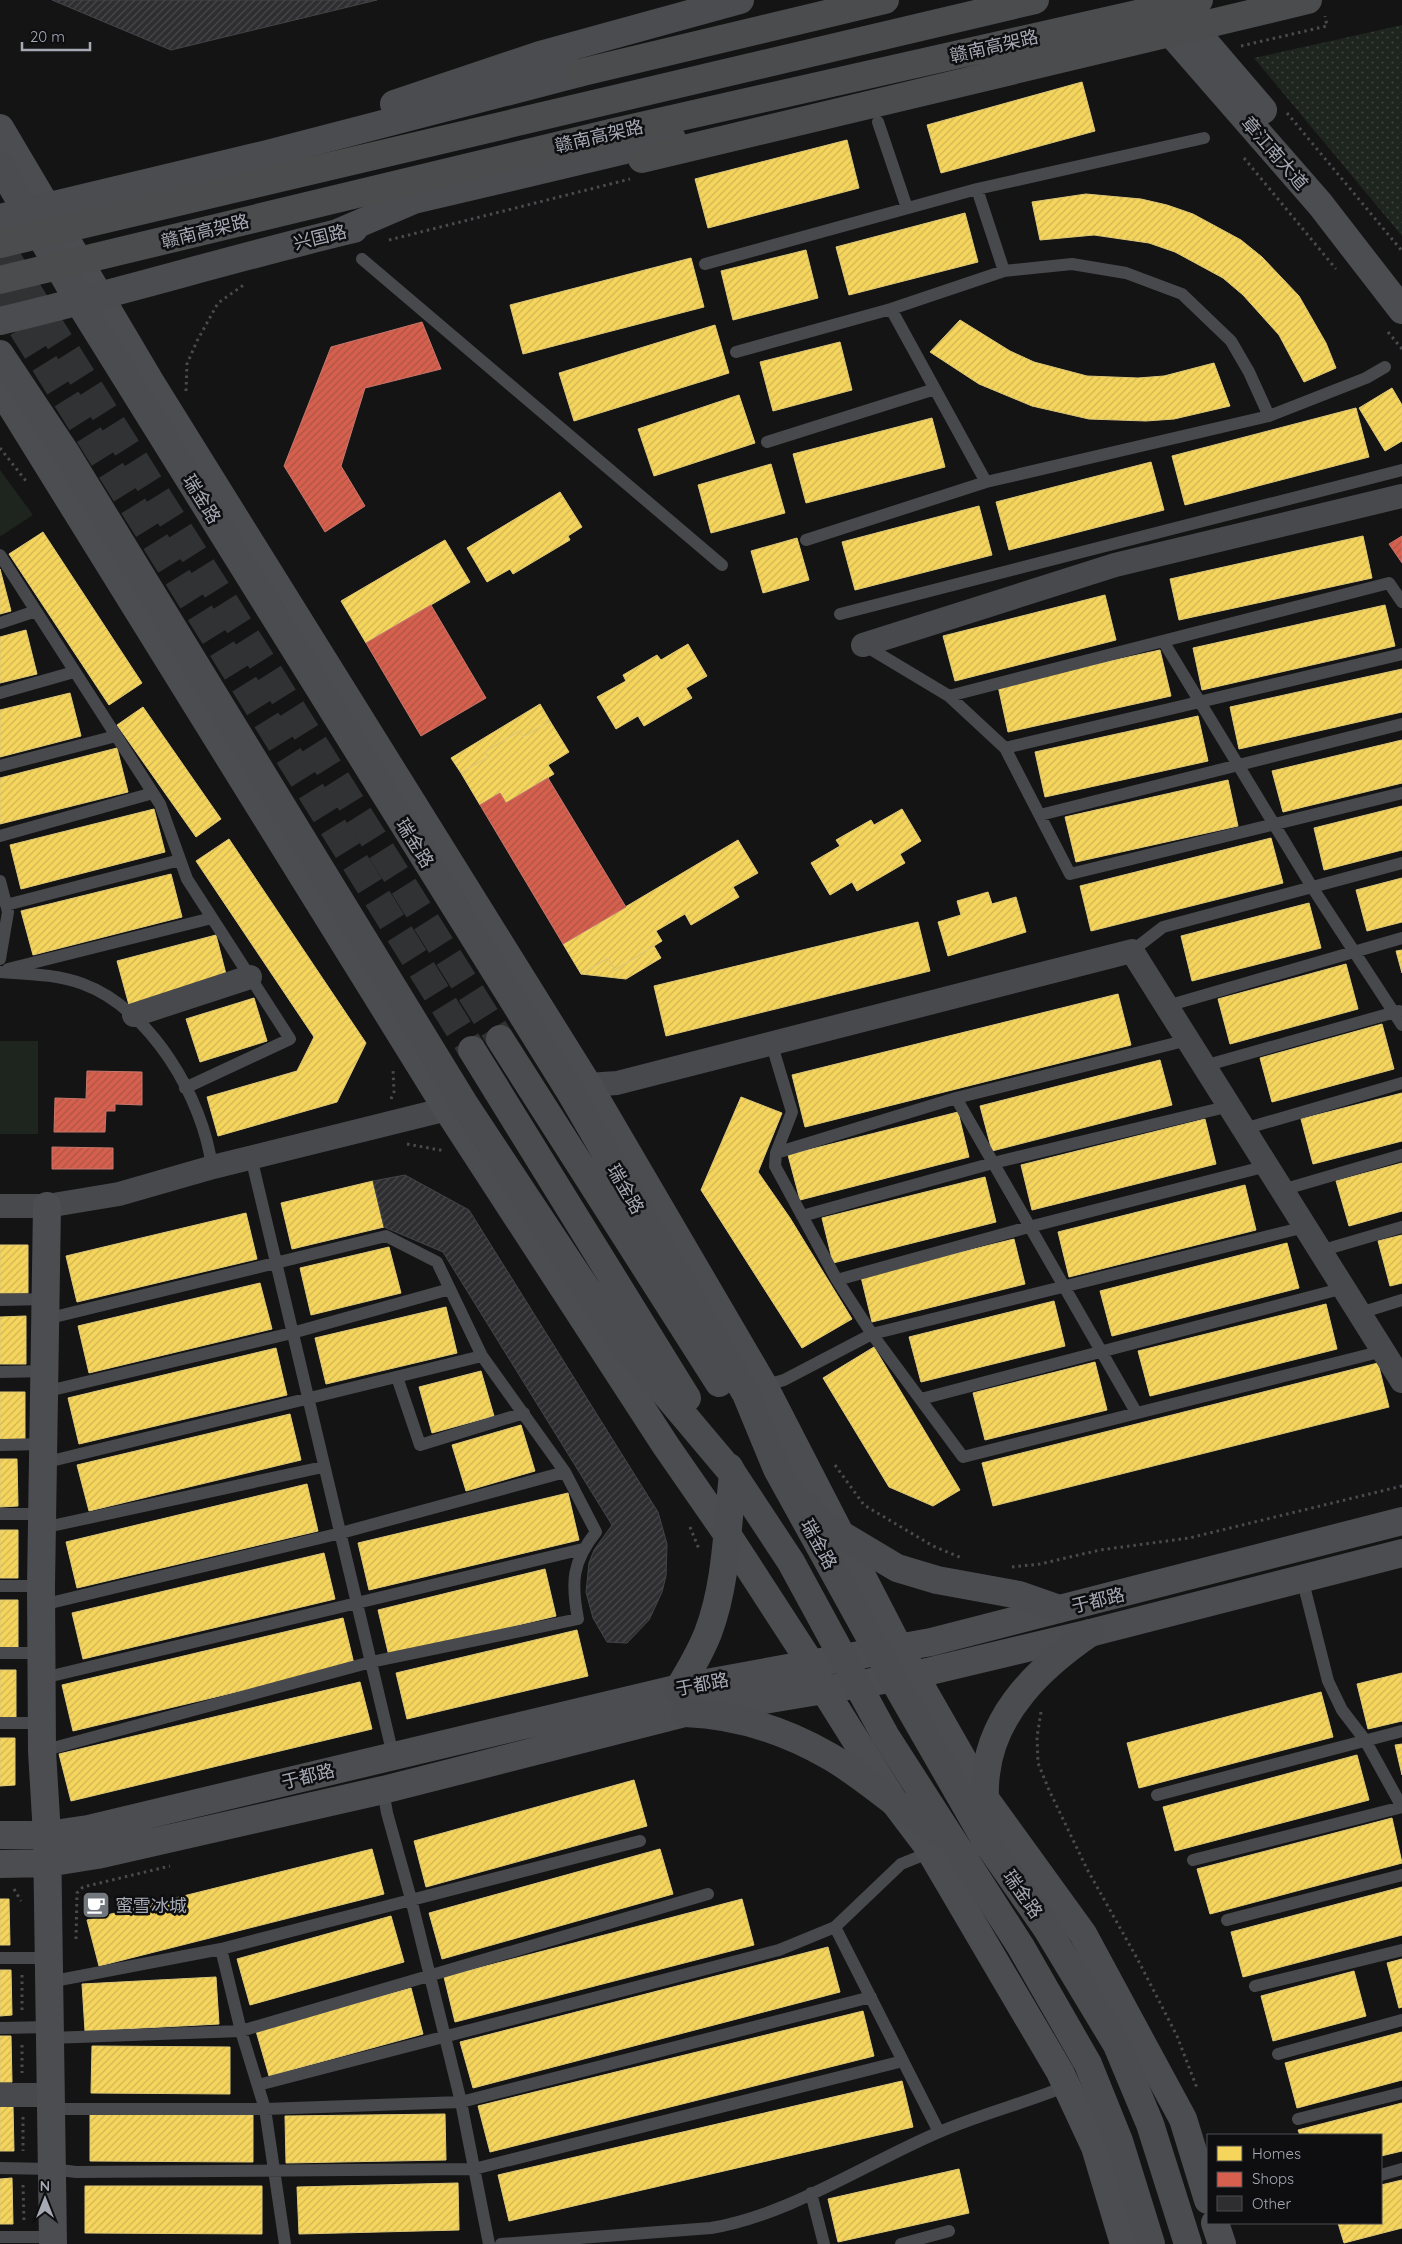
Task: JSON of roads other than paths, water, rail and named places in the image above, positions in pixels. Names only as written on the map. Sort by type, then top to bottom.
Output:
[{"type":"highway","points":[[579,73],[885,0]]},
{"type":"highway","name":"赣南高架路","points":[[0,244],[1035,0]]},
{"type":"highway","points":[[642,159],[1316,7]]},
{"type":"highway","name":"赣南高架路","points":[[0,280],[623,129],[1178,9]]},
{"type":"main road","points":[[190,172],[540,55],[740,0]]},
{"type":"main road","points":[[337,233],[414,200],[1178,9]]},
{"type":"main road","points":[[0,218],[190,172],[579,73]]},
{"type":"main road","name":"兴国路","points":[[0,321],[89,300],[251,254],[642,159]]},
{"type":"main road","name":"瑞金路","points":[[0,166],[37,209],[89,300],[578,1087],[755,1390],[777,1469],[889,1650],[986,1841],[1047,1930],[1117,2045],[1150,2124],[1188,2244]]},
{"type":"main road","name":"瑞金路","points":[[0,354],[66,453],[456,1107],[621,1341],[733,1474],[791,1562],[885,1735],[940,1845],[1021,1946],[1088,2064],[1119,2141],[1151,2244]]},
{"type":"main road","points":[[500,1039],[719,1383],[777,1469],[820,1522],[840,1536],[897,1568],[978,1589],[1019,1595],[1059,1609]]},
{"type":"main road","points":[[472,1050],[733,1474],[717,1605],[708,1634],[695,1662],[682,1700],[714,1714],[744,1720],[801,1740],[858,1774],[895,1803],[940,1845]]},
{"type":"main road","points":[[986,1841],[986,1772],[992,1749],[1013,1706],[1027,1685],[1044,1667],[1090,1633]]},
{"type":"street","name":"章江南大道","points":[[1142,0],[1178,9],[1332,191],[1402,279]]},
{"type":"street","name":"章江南大道","points":[[1178,9],[1320,204],[1402,310]]},
{"type":"street","points":[[0,128],[37,209]]},
{"type":"street","points":[[0,388],[456,1107],[666,1446],[727,1534],[810,1662],[823,1688],[895,1803]]},
{"type":"street","points":[[863,645],[1115,565],[1402,496]]},
{"type":"street","points":[[578,1087],[617,1083],[771,1042],[1132,952],[1401,1377]]},
{"type":"street","points":[[134,1015],[250,977]]},
{"type":"street","points":[[0,1206],[47,1206],[119,1194],[212,1167],[456,1107]]},
{"type":"street","points":[[47,1206],[41,1596],[42,1751],[47,1835],[53,2241]]},
{"type":"street","points":[[755,1390],[840,1536],[889,1650]]},
{"type":"street","name":"于都路","points":[[5,1875],[47,1863],[96,1855],[383,1790],[810,1662],[889,1650],[1059,1609],[1402,1521]]},
{"type":"street","name":"于都路","points":[[0,1835],[47,1835],[88,1829],[393,1755],[682,1700],[823,1688],[903,1677],[1090,1633],[1402,1553]]},
{"type":"street","points":[[903,1677],[986,1800],[1083,1934],[1183,2119],[1207,2197]]},
{"type":"street","points":[[940,1845],[1067,2086],[1095,2147],[1124,2244]]},
{"type":"street","points":[[11,2095],[51,2102]]},
{"type":"street","points":[[1215,2224],[1222,2244]]},
{"type":"lane","points":[[878,122],[907,208]]},
{"type":"lane","points":[[705,264],[977,189],[1204,138]]},
{"type":"lane","points":[[977,189],[1004,272]]},
{"type":"lane","points":[[362,259],[722,565]]},
{"type":"lane","points":[[736,352],[891,309],[1004,272],[1072,264],[1126,273],[1182,294],[1231,341],[1249,372],[1269,416]]},
{"type":"lane","points":[[891,309],[986,482]]},
{"type":"lane","points":[[806,540],[986,482],[1269,416],[1366,378],[1385,367]]},
{"type":"lane","points":[[768,442],[935,389]]},
{"type":"lane","points":[[840,614],[1402,470]]},
{"type":"lane","points":[[0,555],[160,804],[187,879],[290,1039],[185,1088]]},
{"type":"lane","points":[[949,696],[1389,583],[1402,602]]},
{"type":"lane","points":[[0,623],[36,612]]},
{"type":"lane","points":[[1163,641],[1312,887],[1353,951],[1398,1011],[1402,1025]]},
{"type":"lane","points":[[863,645],[949,696],[1005,748],[1070,874],[1402,793]]},
{"type":"lane","points":[[1005,748],[1402,654]]},
{"type":"lane","points":[[0,693],[74,672]]},
{"type":"lane","points":[[1040,815],[1402,724]]},
{"type":"lane","points":[[0,766],[116,736]]},
{"type":"lane","points":[[0,836],[153,793]]},
{"type":"lane","points":[[5,909],[180,860]]},
{"type":"lane","points":[[1132,952],[1163,927],[1402,863]]},
{"type":"lane","points":[[0,881],[5,909],[0,959]]},
{"type":"lane","points":[[0,971],[212,918]]},
{"type":"lane","points":[[1167,1006],[1402,938]]},
{"type":"lane","points":[[0,971],[44,975],[83,984],[119,1002],[134,1015],[164,1050],[185,1088],[200,1122],[212,1167]]},
{"type":"lane","points":[[1204,1066],[1398,1011]]},
{"type":"lane","points":[[776,1153],[956,1098],[1188,1040]]},
{"type":"lane","points":[[771,1042],[792,1112],[776,1153],[774,1166],[837,1280],[872,1334],[963,1457],[1383,1351]]},
{"type":"lane","points":[[1244,1129],[1402,1083]]},
{"type":"lane","points":[[956,1098],[1136,1412]]},
{"type":"lane","points":[[802,1216],[993,1163],[1230,1106]]},
{"type":"lane","points":[[1282,1190],[1402,1155]]},
{"type":"lane","points":[[251,1157],[307,1400],[341,1533],[393,1755]]},
{"type":"lane","points":[[837,1280],[1029,1227],[1267,1166]]},
{"type":"lane","points":[[755,1390],[793,1376],[872,1334],[1305,1227]]},
{"type":"lane","points":[[1320,1250],[1402,1227]]},
{"type":"lane","points":[[0,1300],[46,1309],[276,1263],[386,1236],[436,1262],[482,1356],[565,1472],[596,1532],[583,1549],[574,1574],[572,1590],[578,1619],[371,1662],[42,1751]]},
{"type":"lane","points":[[921,1399],[1344,1288]]},
{"type":"lane","points":[[0,1372],[44,1382],[292,1333],[450,1289]]},
{"type":"lane","points":[[1360,1313],[1402,1300]]},
{"type":"lane","points":[[0,1445],[43,1454],[307,1400],[482,1356]]},
{"type":"lane","points":[[397,1377],[420,1445],[524,1413]]},
{"type":"lane","points":[[0,1514],[42,1521],[323,1467]]},
{"type":"lane","points":[[0,1586],[41,1596],[341,1533],[565,1472]]},
{"type":"lane","points":[[0,1653],[42,1666],[356,1603],[583,1549]]},
{"type":"lane","points":[[1193,1860],[1402,1807],[1365,1740],[1342,1710],[1328,1681],[1302,1578]]},
{"type":"lane","points":[[0,1724],[43,1723]]},
{"type":"lane","points":[[1157,1795],[1402,1731]]},
{"type":"lane","points":[[383,1790],[387,1813],[411,1899],[461,2102],[489,2244]]},
{"type":"lane","points":[[0,1958],[22,1958],[49,1970],[76,1977],[221,1949],[640,1841]]},
{"type":"lane","points":[[258,2085],[779,1950],[836,1927],[901,1864],[940,1845]]},
{"type":"lane","points":[[1227,1920],[1402,1875]]},
{"type":"lane","points":[[0,2028],[22,2027],[50,2032],[241,2031],[708,1894]]},
{"type":"lane","points":[[836,1927],[938,2132]]},
{"type":"lane","points":[[221,1949],[241,2031],[264,2110],[285,2244]]},
{"type":"lane","points":[[1255,1986],[1402,1950]]},
{"type":"lane","points":[[51,2102],[264,2110],[461,2102],[870,1997]]},
{"type":"lane","points":[[1278,2054],[1402,2020]]},
{"type":"lane","points":[[0,2168],[52,2169],[76,2172],[474,2169],[903,2061]]},
{"type":"lane","points":[[501,2244],[711,2228],[738,2224],[769,2213],[938,2132],[1092,2076],[1093,2079]]},
{"type":"lane","points":[[1298,2119],[1402,2094]]},
{"type":"lane","points":[[1382,2175],[1402,2169]]},
{"type":"lane","points":[[811,2193],[824,2244]]},
{"type":"lane","points":[[902,2244],[949,2231]]},
{"type":"lane","points":[[0,2237],[24,2237],[53,2241]]},
{"type":"tunnel","points":[[0,247],[500,1039]]},
{"type":"tunnel","points":[[0,292],[472,1050]]},
{"type":"place","name":"蜜雪冰城","points":[[96,1905]]}]
